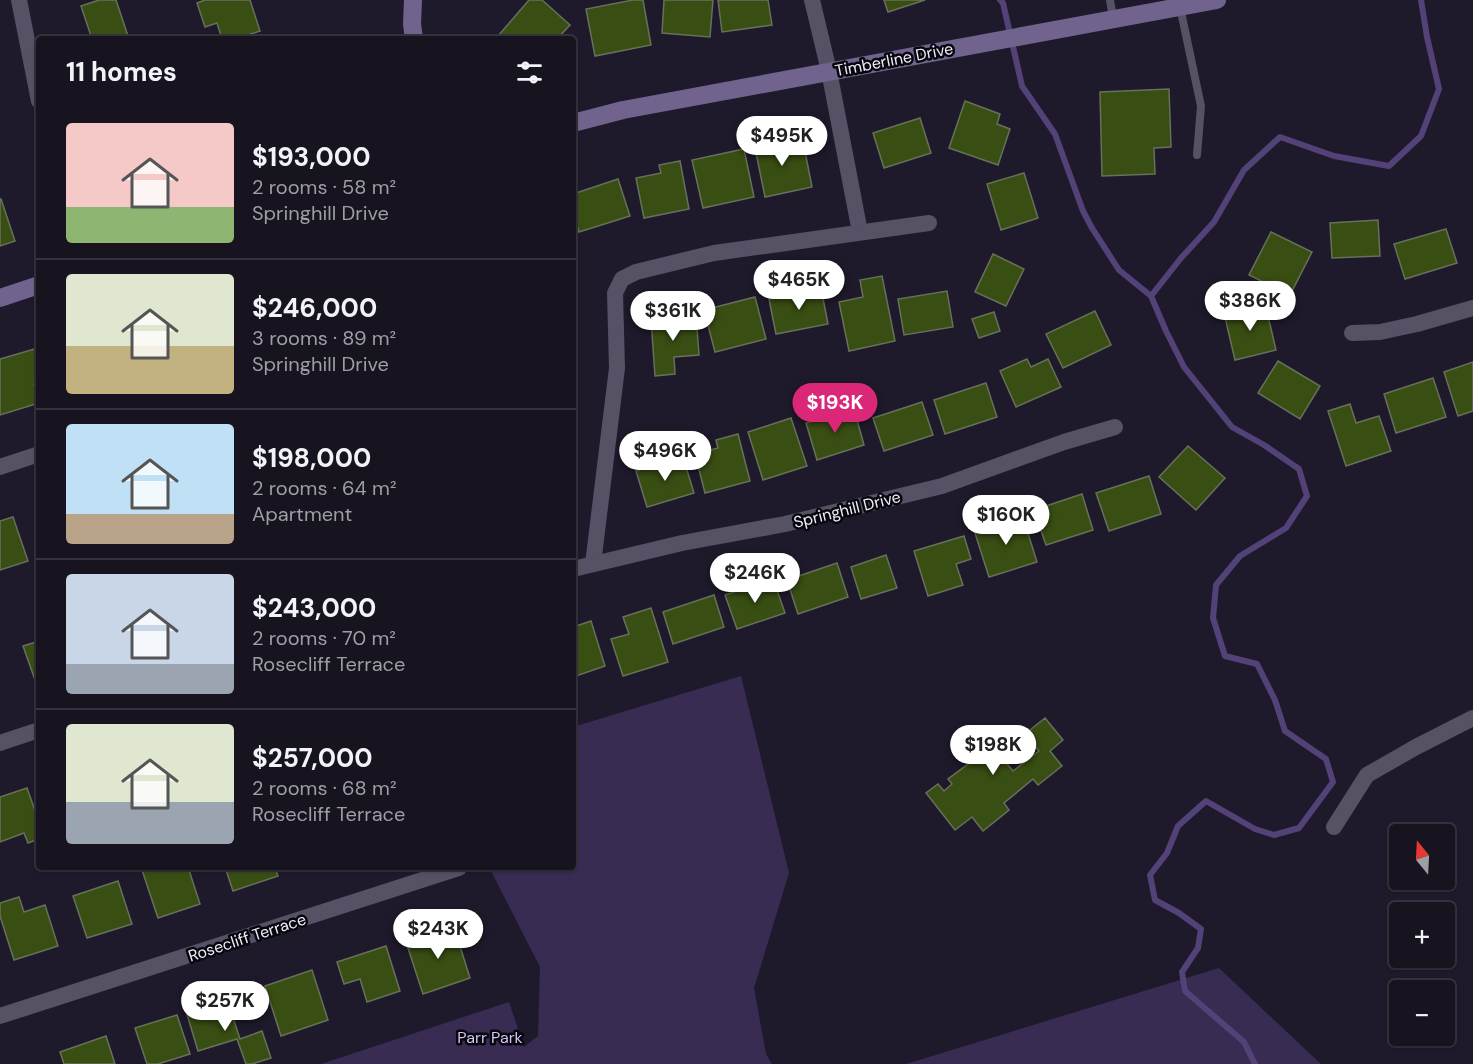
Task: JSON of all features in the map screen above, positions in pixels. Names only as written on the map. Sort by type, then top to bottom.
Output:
[{"type":"street","points":[[19,0],[36,86]]},
{"type":"street","points":[[413,0],[414,36]]},
{"type":"street","points":[[812,0],[829,71],[860,232]]},
{"type":"street","name":"Timberline Drive","points":[[576,122],[623,110],[1217,0]]},
{"type":"street","points":[[593,564],[617,368],[615,293],[622,279],[636,272],[714,253],[929,223]]},
{"type":"street","points":[[0,298],[36,286]]},
{"type":"street","points":[[1352,333],[1380,332],[1473,308]]},
{"type":"street","name":"Springhill Drive","points":[[576,567],[682,543],[785,524],[942,486],[1064,442],[1115,427]]},
{"type":"street","points":[[0,467],[36,455]]},
{"type":"street","points":[[1334,827],[1367,776],[1416,747],[1473,718]]},
{"type":"street","points":[[0,743],[36,731]]},
{"type":"street","name":"Rosecliff Terrace","points":[[0,1016],[453,870]]},
{"type":"lane","points":[[1110,0],[1113,18]]},
{"type":"lane","points":[[1180,6],[1202,106],[1197,154]]},
{"type":"green space","name":"Parr Park","points":[[741,676],[789,873],[754,988],[766,1054],[772,1064],[321,1064],[509,1002],[524,1047],[538,1036],[540,967],[491,870],[576,870],[576,726]]},
{"type":"green space","points":[[1219,968],[1321,1064],[906,1064]]},
{"type":"building","points":[[99,0],[116,0],[128,36],[91,36],[81,6]]},
{"type":"building","points":[[205,0],[250,0],[260,31],[245,36],[221,36],[217,23],[205,27],[197,3]]},
{"type":"building","points":[[529,0],[542,0],[570,25],[560,36],[498,36]]},
{"type":"building","points":[[643,0],[651,45],[595,56],[586,9]]},
{"type":"building","points":[[664,0],[713,0],[710,37],[662,33]]},
{"type":"building","points":[[718,0],[768,0],[772,25],[722,32]]},
{"type":"building","points":[[884,0],[925,0],[888,12]]},
{"type":"building","points":[[1169,89],[1171,147],[1154,148],[1155,174],[1102,176],[1100,92]]},
{"type":"building","points":[[965,101],[1000,114],[997,124],[1010,129],[998,165],[949,148]]},
{"type":"building","points":[[920,118],[931,153],[884,168],[873,133]]},
{"type":"building","points":[[781,137],[783,146],[803,141],[812,187],[765,197],[754,143]]},
{"type":"building","points":[[744,149],[754,197],[703,208],[692,160]]},
{"type":"building","points":[[680,161],[689,209],[644,218],[636,178],[661,173],[659,165]]},
{"type":"building","points":[[1024,173],[1038,218],[1001,230],[987,184]]},
{"type":"building","points":[[618,179],[630,216],[579,232],[576,222],[576,193]]},
{"type":"building","points":[[0,199],[15,241],[0,246]]},
{"type":"building","points":[[1378,220],[1380,256],[1332,258],[1330,223]]},
{"type":"building","points":[[1446,229],[1457,263],[1405,279],[1394,244]]},
{"type":"building","points":[[1271,232],[1312,252],[1290,295],[1249,275]]},
{"type":"building","points":[[993,254],[1024,269],[1006,306],[975,292]]},
{"type":"building","points":[[882,276],[895,341],[849,351],[839,302],[863,297],[860,280]]},
{"type":"building","points":[[821,288],[828,324],[776,334],[769,299]]},
{"type":"building","points":[[947,291],[953,327],[904,335],[898,299]]},
{"type":"building","points":[[755,297],[766,339],[715,352],[704,310]]},
{"type":"building","points":[[1265,303],[1276,350],[1235,360],[1224,313]]},
{"type":"building","points":[[1095,311],[1111,345],[1063,368],[1046,334]]},
{"type":"building","points":[[994,312],[1000,331],[979,338],[972,319]]},
{"type":"building","points":[[696,315],[699,355],[674,357],[675,374],[655,376],[651,319]]},
{"type":"building","points":[[36,349],[36,384],[34,384],[36,404],[0,415],[0,359]]},
{"type":"building","points":[[1027,359],[1031,367],[1048,359],[1061,387],[1016,407],[1000,371]]},
{"type":"building","points":[[1278,361],[1320,386],[1300,419],[1258,393]]},
{"type":"building","points":[[1473,362],[1473,411],[1458,416],[1444,372]]},
{"type":"building","points":[[1433,378],[1446,417],[1396,433],[1384,394]]},
{"type":"building","points":[[986,383],[997,417],[945,434],[934,400]]},
{"type":"building","points":[[922,402],[933,435],[884,451],[873,418]]},
{"type":"building","points":[[1350,404],[1356,423],[1379,416],[1391,451],[1346,466],[1328,411]]},
{"type":"building","points":[[854,409],[864,445],[817,460],[806,423]]},
{"type":"building","points":[[791,418],[807,466],[763,480],[748,432]]},
{"type":"building","points":[[738,434],[750,481],[705,493],[695,454],[718,448],[716,440]]},
{"type":"building","points":[[1188,446],[1225,478],[1196,510],[1159,477]]},
{"type":"building","points":[[683,457],[694,493],[647,507],[636,471]]},
{"type":"building","points":[[1149,476],[1161,514],[1109,531],[1096,493]]},
{"type":"building","points":[[1082,494],[1093,530],[1046,545],[1034,510]]},
{"type":"building","points":[[1022,514],[1037,562],[989,577],[974,530]]},
{"type":"building","points":[[13,517],[28,561],[0,570],[0,521]]},
{"type":"building","points":[[964,536],[971,559],[956,564],[963,585],[928,596],[914,551]]},
{"type":"building","points":[[886,555],[897,588],[861,599],[851,567]]},
{"type":"building","points":[[837,563],[848,597],[798,614],[787,580]]},
{"type":"building","points":[[773,579],[785,613],[737,629],[725,595]]},
{"type":"building","points":[[714,595],[724,627],[673,644],[663,612]]},
{"type":"building","points":[[651,608],[668,662],[623,676],[611,639],[629,634],[623,617]]},
{"type":"building","points":[[591,621],[605,666],[576,676],[576,626]]},
{"type":"building","points":[[36,642],[35,680],[23,646]]},
{"type":"building","points":[[1045,718],[1063,740],[1050,751],[1062,766],[1038,785],[1033,779],[1004,803],[1009,810],[983,831],[972,817],[955,830],[926,793],[938,784],[944,791],[952,784],[948,779],[968,764],[952,744],[971,728],[979,737],[989,730],[1007,752],[1004,760],[1013,771],[1039,751],[1025,734]]},
{"type":"building","points":[[27,788],[36,814],[36,840],[28,843],[24,833],[0,842],[0,797]]},
{"type":"building","points":[[142,870],[189,870],[200,904],[158,918]]},
{"type":"building","points":[[226,870],[276,870],[278,876],[233,891]]},
{"type":"building","points":[[118,881],[132,924],[87,938],[73,896]]},
{"type":"building","points":[[19,897],[24,912],[45,905],[58,946],[14,960],[0,916],[0,903]]},
{"type":"building","points":[[454,927],[470,978],[423,994],[406,942]]},
{"type":"building","points":[[386,946],[400,991],[367,1002],[360,979],[344,984],[337,962]]},
{"type":"building","points":[[312,970],[328,1020],[281,1036],[265,986]]},
{"type":"building","points":[[227,999],[240,1039],[262,1031],[271,1058],[246,1064],[237,1039],[198,1051],[186,1011]]},
{"type":"building","points":[[177,1015],[190,1054],[158,1064],[147,1064],[135,1028]]},
{"type":"building","points":[[106,1036],[115,1064],[64,1064],[60,1052]]},
{"type":"waterway","points":[[1000,0],[1003,3],[1022,86],[1055,134],[1083,211],[1119,270],[1151,296]]},
{"type":"waterway","points":[[1255,1064],[1244,1042],[1185,991],[1182,972],[1198,948],[1201,929],[1179,913],[1155,900],[1150,875],[1167,853],[1178,826],[1206,801],[1255,829],[1274,835],[1299,828],[1333,782],[1326,759],[1285,731],[1275,700],[1257,664],[1225,656],[1213,618],[1216,585],[1240,556],[1286,528],[1307,496],[1299,469],[1232,427],[1184,367],[1151,296],[1214,222],[1244,170],[1280,137],[1334,156],[1389,166],[1421,136],[1439,89],[1421,0]]}]
